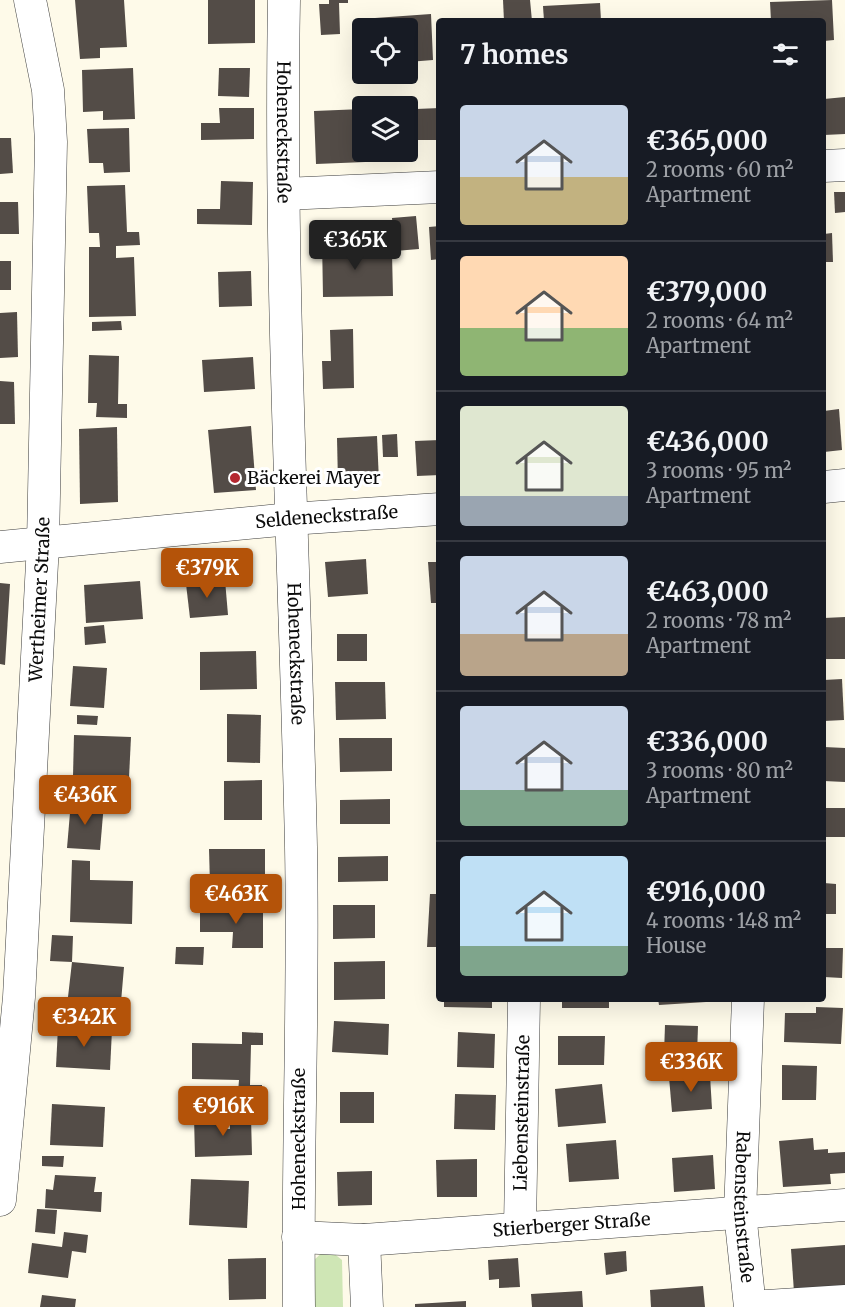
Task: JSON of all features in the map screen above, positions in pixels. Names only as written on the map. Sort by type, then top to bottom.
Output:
[{"type":"street","name":"Wertheimer Straße","points":[[0,1200],[19,997],[43,544],[51,142],[48,90],[30,0]]},
{"type":"street","name":"Hoheneckstraße","points":[[284,0],[284,194],[290,519],[301,849],[299,1307]]},
{"type":"street","points":[[826,166],[845,165]]},
{"type":"street","points":[[284,194],[436,187]]},
{"type":"street","points":[[826,487],[845,485]]},
{"type":"street","name":"Seldeneckstraße","points":[[0,547],[290,519],[436,509]]},
{"type":"street","name":"Liebensteinstraße","points":[[519,1227],[524,1002]]},
{"type":"street","name":"Rabensteinstraße","points":[[748,1002],[740,1213],[750,1307]]},
{"type":"street","name":"Stierberger Straße","points":[[298,1237],[364,1240],[845,1205]]},
{"type":"street","points":[[364,1240],[367,1307]]},
{"type":"street","points":[[750,1307],[845,1301]]},
{"type":"green space","points":[[327,1248],[342,1260],[343,1307],[314,1307],[313,1261]]},
{"type":"building","points":[[75,0],[124,0],[127,47],[100,48],[100,58],[80,59]]},
{"type":"building","points":[[208,0],[255,0],[255,43],[208,44]]},
{"type":"building","points":[[329,0],[348,0],[348,3],[339,3],[340,34],[321,35],[319,4],[329,4]]},
{"type":"building","points":[[503,0],[530,0],[532,18],[504,18]]},
{"type":"building","points":[[832,0],[834,40],[826,41],[826,18],[771,18],[770,2]]},
{"type":"building","points":[[600,3],[601,18],[544,18],[543,6]]},
{"type":"building","points":[[431,14],[433,60],[418,61],[418,18],[375,18]]},
{"type":"building","points":[[133,68],[135,119],[103,120],[103,111],[83,112],[82,70]]},
{"type":"building","points":[[219,68],[250,68],[249,97],[218,96]]},
{"type":"building","points":[[845,97],[845,134],[826,135],[826,99]]},
{"type":"building","points":[[219,108],[254,108],[254,139],[201,140],[201,123],[220,123]]},
{"type":"building","points":[[436,108],[436,140],[418,140],[418,109]]},
{"type":"building","points":[[352,109],[352,162],[365,162],[316,164],[314,111]]},
{"type":"building","points":[[129,128],[130,172],[104,173],[103,163],[89,163],[87,129]]},
{"type":"building","points":[[0,138],[11,138],[13,173],[0,174]]},
{"type":"building","points":[[221,181],[253,182],[252,225],[197,224],[197,209],[220,209]]},
{"type":"building","points":[[125,185],[127,232],[139,232],[140,245],[116,246],[116,258],[134,257],[136,316],[89,317],[89,247],[100,247],[99,233],[89,233],[87,186]]},
{"type":"building","points":[[834,192],[845,192],[845,212],[835,213]]},
{"type":"building","points":[[0,202],[18,202],[19,234],[0,234]]},
{"type":"building","points":[[416,216],[419,249],[395,251],[392,218]]},
{"type":"building","points":[[436,226],[436,259],[431,260],[429,227]]},
{"type":"building","points":[[832,233],[833,262],[826,262],[826,234]]},
{"type":"building","points":[[350,238],[350,254],[392,253],[393,296],[323,297],[322,239]]},
{"type":"building","points":[[0,261],[11,261],[11,290],[0,290]]},
{"type":"building","points":[[251,271],[252,306],[219,307],[218,272]]},
{"type":"building","points":[[17,312],[18,357],[0,358],[0,313]]},
{"type":"building","points":[[121,321],[122,330],[92,331],[92,322]]},
{"type":"building","points":[[353,329],[354,388],[323,389],[322,361],[331,361],[330,330]]},
{"type":"building","points":[[89,355],[119,356],[118,404],[127,404],[127,418],[96,417],[97,403],[88,403]]},
{"type":"building","points":[[253,357],[255,389],[204,392],[202,360]]},
{"type":"building","points":[[0,381],[14,382],[15,424],[0,424]]},
{"type":"building","points":[[839,409],[842,450],[826,452],[826,411]]},
{"type":"building","points":[[251,426],[256,490],[214,493],[208,430]]},
{"type":"building","points":[[117,427],[118,502],[80,504],[79,429]]},
{"type":"building","points":[[397,434],[398,457],[383,457],[382,435]]},
{"type":"building","points":[[377,436],[379,482],[338,483],[337,438]]},
{"type":"building","points":[[436,440],[436,475],[417,476],[415,441]]},
{"type":"building","points":[[366,559],[368,594],[328,597],[325,562]]},
{"type":"building","points":[[428,562],[436,562],[436,603],[431,603]]},
{"type":"building","points":[[225,580],[228,615],[190,618],[186,584]]},
{"type":"building","points":[[140,581],[143,619],[86,623],[84,585]]},
{"type":"building","points":[[0,583],[10,584],[5,665],[0,664]]},
{"type":"building","points":[[845,617],[845,659],[826,659],[826,618]]},
{"type":"building","points":[[104,625],[106,643],[85,645],[84,627]]},
{"type":"building","points":[[337,634],[367,634],[367,661],[337,661]]},
{"type":"building","points":[[256,651],[257,689],[200,690],[200,652]]},
{"type":"building","points":[[73,666],[107,668],[104,708],[70,706]]},
{"type":"building","points":[[842,679],[844,720],[826,721],[826,680]]},
{"type":"building","points":[[335,682],[385,682],[386,719],[336,720]]},
{"type":"building","points":[[227,714],[261,715],[260,763],[227,762]]},
{"type":"building","points":[[77,715],[98,716],[97,725],[77,724]]},
{"type":"building","points":[[74,735],[131,737],[129,778],[73,776]]},
{"type":"building","points":[[339,738],[392,738],[392,771],[340,772]]},
{"type":"building","points":[[826,747],[845,748],[845,782],[826,781]]},
{"type":"building","points":[[74,777],[95,778],[95,788],[74,787]]},
{"type":"building","points":[[262,780],[262,820],[224,820],[224,781]]},
{"type":"building","points":[[390,799],[390,824],[340,824],[340,800]]},
{"type":"building","points":[[71,801],[104,803],[100,850],[67,848]]},
{"type":"building","points":[[826,808],[845,808],[845,837],[826,837]]},
{"type":"building","points":[[209,849],[265,849],[265,885],[210,885]]},
{"type":"building","points":[[388,856],[388,881],[338,882],[338,857]]},
{"type":"building","points":[[72,860],[90,861],[90,880],[133,881],[132,924],[70,922]]},
{"type":"building","points":[[826,883],[836,884],[836,914],[826,914]]},
{"type":"building","points":[[430,894],[436,894],[436,947],[427,947]]},
{"type":"building","points":[[333,905],[375,905],[375,938],[333,939]]},
{"type":"building","points":[[200,909],[263,909],[263,948],[232,948],[233,932],[200,932]]},
{"type":"building","points":[[52,935],[73,936],[72,962],[50,961]]},
{"type":"building","points":[[176,947],[204,947],[203,965],[175,964]]},
{"type":"building","points":[[826,948],[843,948],[842,978],[826,977]]},
{"type":"building","points":[[385,961],[385,999],[334,1000],[334,962]]},
{"type":"building","points":[[72,962],[124,967],[121,1002],[68,997]]},
{"type":"building","points":[[444,1002],[492,1002],[492,1008],[444,1007]]},
{"type":"building","points":[[562,1002],[609,1002],[609,1008],[562,1008]]},
{"type":"building","points":[[658,1002],[706,1002],[659,1005]]},
{"type":"building","points":[[816,1007],[843,1008],[841,1044],[784,1042],[785,1013],[816,1013]]},
{"type":"building","points":[[334,1021],[389,1024],[388,1055],[332,1052]]},
{"type":"building","points":[[665,1025],[698,1026],[697,1055],[664,1054]]},
{"type":"building","points":[[58,1027],[112,1030],[110,1070],[56,1067]]},
{"type":"building","points":[[242,1032],[263,1033],[263,1045],[251,1045],[250,1085],[262,1085],[262,1093],[238,1092],[239,1080],[192,1079],[192,1043],[242,1044]]},
{"type":"building","points":[[458,1032],[495,1034],[494,1068],[457,1067]]},
{"type":"building","points":[[558,1036],[605,1036],[604,1065],[558,1065]]},
{"type":"building","points":[[782,1065],[817,1066],[816,1100],[782,1100]]},
{"type":"building","points":[[710,1075],[712,1109],[672,1112],[669,1077]]},
{"type":"building","points":[[602,1084],[606,1123],[558,1127],[555,1089]]},
{"type":"building","points":[[340,1092],[374,1092],[374,1123],[340,1123]]},
{"type":"building","points":[[455,1094],[496,1095],[495,1130],[454,1129]]},
{"type":"building","points":[[52,1104],[105,1107],[103,1147],[50,1145]]},
{"type":"building","points":[[194,1117],[220,1117],[221,1129],[230,1129],[230,1117],[251,1117],[252,1155],[195,1157]]},
{"type":"building","points":[[813,1138],[814,1150],[828,1149],[828,1153],[845,1152],[845,1173],[830,1174],[831,1184],[783,1187],[779,1141]]},
{"type":"building","points":[[616,1140],[619,1179],[569,1182],[566,1144]]},
{"type":"building","points":[[713,1155],[715,1189],[674,1192],[672,1158]]},
{"type":"building","points":[[42,1156],[64,1156],[63,1167],[42,1166]]},
{"type":"building","points":[[477,1159],[477,1197],[437,1197],[436,1160]]},
{"type":"building","points":[[372,1171],[372,1205],[338,1206],[337,1172]]},
{"type":"building","points":[[55,1175],[96,1177],[94,1192],[102,1192],[101,1212],[45,1208],[46,1189],[53,1190]]},
{"type":"building","points":[[191,1179],[249,1181],[247,1228],[189,1225]]},
{"type":"building","points":[[37,1209],[57,1210],[55,1234],[35,1232]]},
{"type":"building","points":[[64,1232],[88,1235],[86,1253],[72,1251],[68,1278],[28,1273],[32,1243],[62,1247]]},
{"type":"building","points":[[845,1245],[845,1289],[794,1292],[791,1249]]},
{"type":"building","points":[[626,1251],[627,1271],[606,1275],[604,1253]]},
{"type":"building","points":[[266,1258],[266,1299],[229,1300],[228,1259]]},
{"type":"building","points":[[518,1258],[520,1287],[499,1288],[499,1279],[489,1280],[488,1260]]},
{"type":"building","points":[[703,1286],[705,1307],[651,1307],[650,1290]]},
{"type":"building","points":[[582,1291],[583,1307],[532,1307],[531,1294]]},
{"type":"building","points":[[42,1295],[76,1299],[75,1307],[40,1307]]},
{"type":"building","points":[[466,1301],[466,1307],[415,1307],[415,1304]]},
{"type":"place","name":"Bäckerei Mayer","points":[[235,478]]}]
